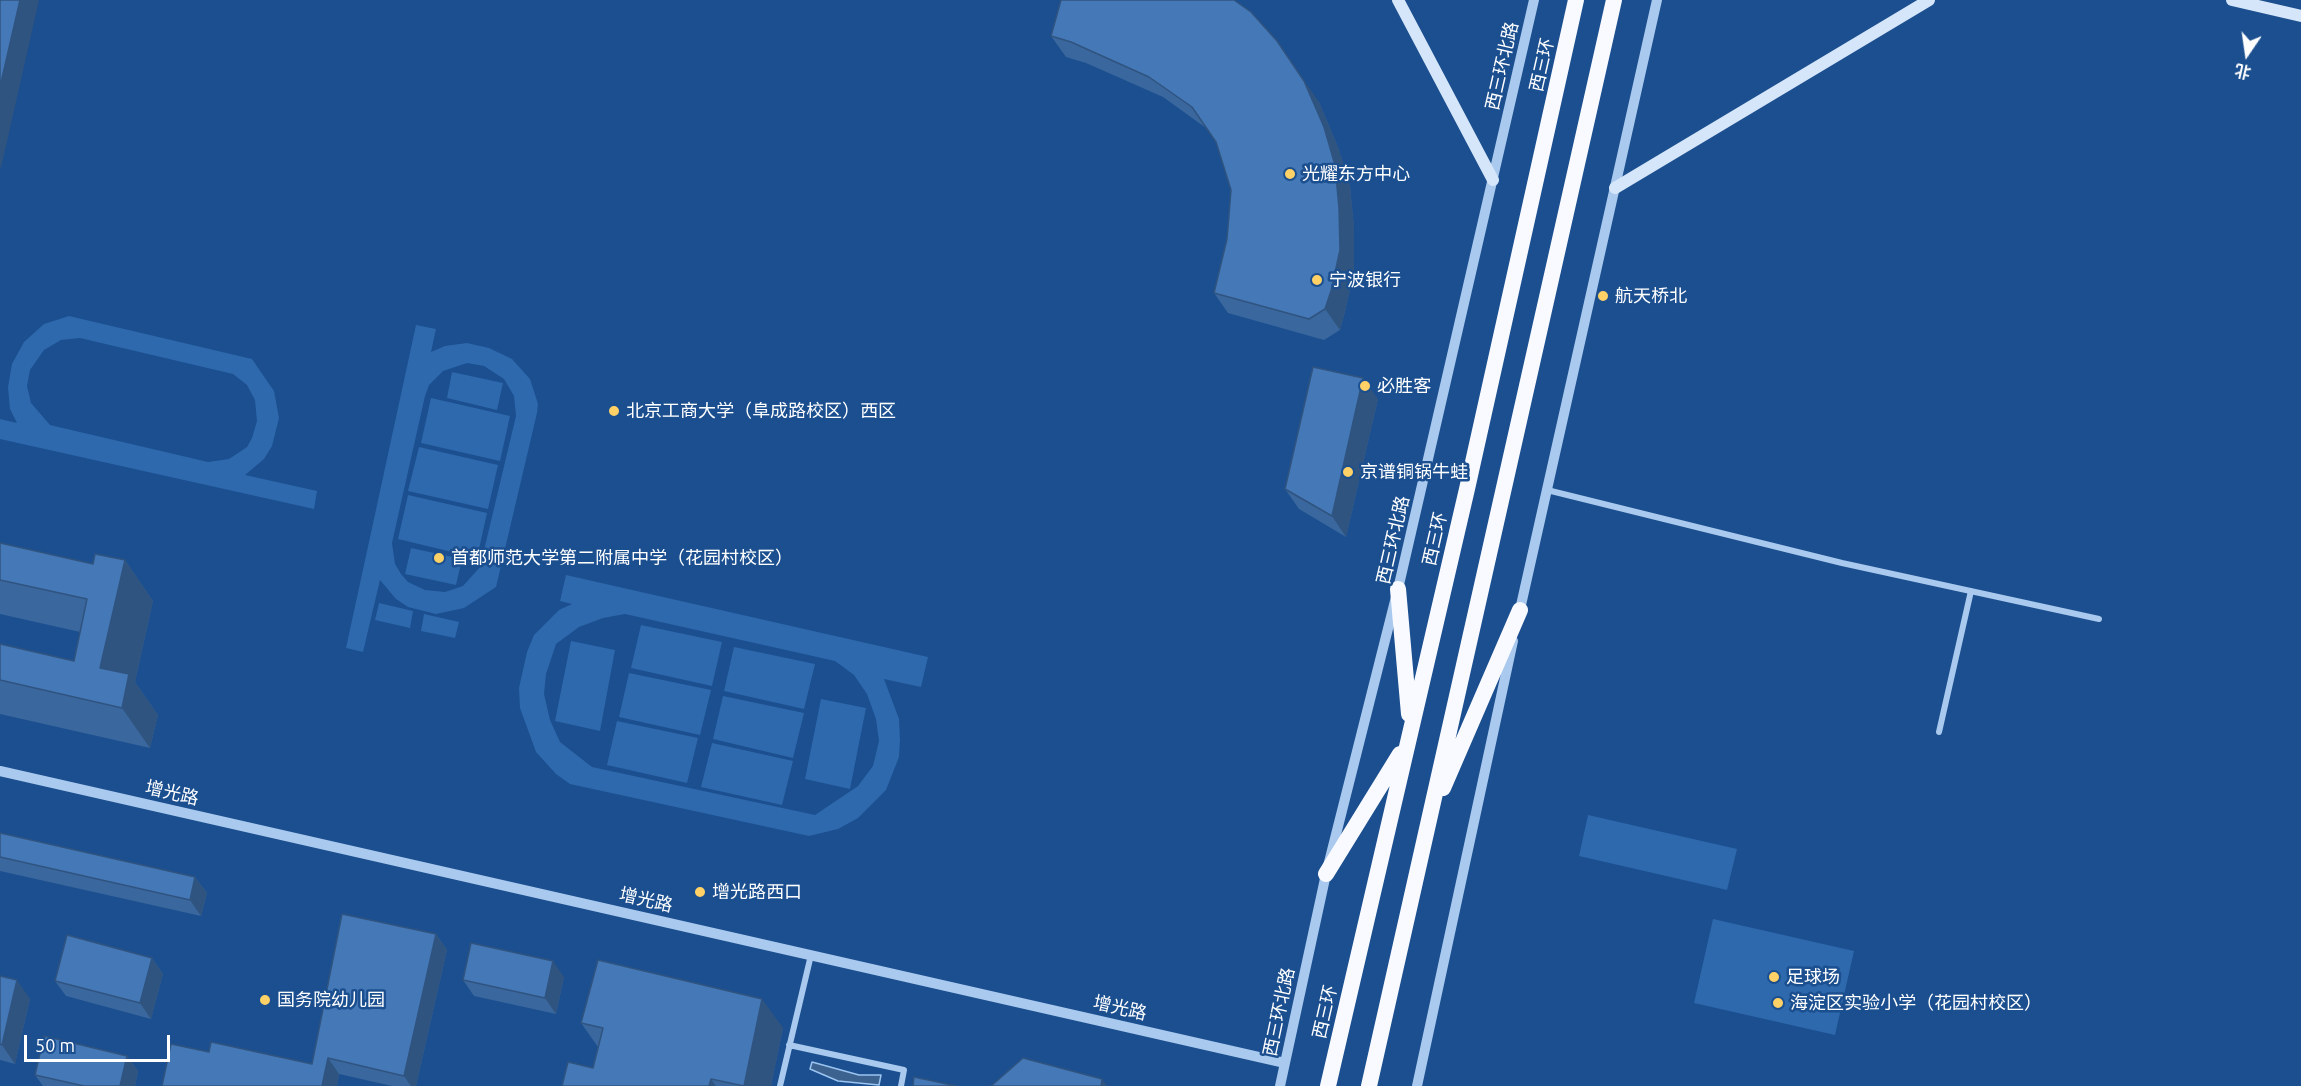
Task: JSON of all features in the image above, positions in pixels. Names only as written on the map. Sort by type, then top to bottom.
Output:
[{"type":"highway","name":"西三环","points":[[1328,1086],[1467,489],[1576,0]]},
{"type":"highway","points":[[1369,1086],[1614,0]]},
{"type":"highway","points":[[1326,874],[1408,737],[1398,589]]},
{"type":"highway","points":[[1426,827],[1520,610]]},
{"type":"main road","points":[[1398,0],[1494,180]]},
{"type":"main road","points":[[1615,188],[1929,0]]},
{"type":"main road","points":[[2232,0],[2301,16]]},
{"type":"street","name":"西三环北路","points":[[1280,1086],[1326,874],[1398,589],[1534,0]]},
{"type":"street","points":[[1417,1086],[1520,610],[1657,0]]},
{"type":"street","points":[[1547,490],[1842,563],[2099,619]]},
{"type":"street","points":[[1939,732],[1971,591]]},
{"type":"street","name":"增光路","points":[[0,771],[1285,1063]]},
{"type":"street","points":[[780,1086],[811,955]]},
{"type":"street","points":[[789,1045],[904,1070],[901,1086]]},
{"type":"shaded area","points":[[69,316],[252,359],[274,391],[279,418],[272,446],[264,459],[245,475],[317,491],[314,509],[0,439],[0,419],[17,423],[10,409],[8,387],[12,364],[24,342],[44,324]],"holes":[[[80,338],[233,374],[247,385],[255,400],[257,421],[247,447],[229,459],[208,462],[50,425],[31,403],[27,386],[30,370],[44,350],[61,340]]]},
{"type":"shaded area","points":[[416,325],[436,329],[431,352],[445,346],[467,343],[489,348],[512,359],[530,379],[538,404],[496,587],[464,608],[436,614],[408,607],[396,599],[380,580],[363,652],[346,648]],"holes":[[[467,363],[484,366],[504,379],[514,396],[516,416],[480,567],[463,586],[445,592],[425,590],[408,582],[401,574],[395,564],[392,543],[425,396],[429,385],[443,371]]]},
{"type":"shaded area","points":[[452,372],[503,383],[497,410],[447,398]]},
{"type":"shaded area","points":[[431,398],[510,416],[500,461],[421,443]]},
{"type":"shaded area","points":[[419,447],[498,465],[488,509],[408,491]]},
{"type":"shaded area","points":[[408,495],[487,513],[477,558],[398,539]]},
{"type":"shaded area","points":[[411,548],[462,559],[456,585],[405,574]]},
{"type":"shaded area","points":[[566,575],[928,657],[921,687],[884,679],[899,719],[900,740],[899,757],[886,790],[858,818],[838,829],[809,836],[570,784],[556,774],[536,752],[520,708],[519,688],[527,652],[534,635],[559,610],[572,604],[560,601]],"holes":[[[625,614],[835,661],[854,675],[867,694],[876,719],[879,741],[873,766],[858,786],[815,815],[592,767],[560,742],[550,720],[544,694],[546,674],[556,644],[579,627],[603,618]]]},
{"type":"shaded area","points":[[379,603],[413,611],[410,628],[375,620]]},
{"type":"shaded area","points":[[424,614],[459,622],[455,638],[421,631]]},
{"type":"shaded area","points":[[641,625],[722,642],[712,686],[631,668]]},
{"type":"shaded area","points":[[571,641],[615,650],[600,731],[555,721]]},
{"type":"shaded area","points":[[734,647],[815,664],[804,709],[724,691]]},
{"type":"shaded area","points":[[629,673],[711,690],[700,735],[619,717]]},
{"type":"shaded area","points":[[723,696],[804,713],[793,758],[713,739]]},
{"type":"shaded area","points":[[821,699],[866,708],[850,789],[805,779]]},
{"type":"shaded area","points":[[617,721],[698,738],[687,783],[607,765]]},
{"type":"shaded area","points":[[712,743],[793,761],[782,805],[701,787]]},
{"type":"shaded area","points":[[1588,815],[1737,849],[1727,890],[1579,856]]},
{"type":"shaded area","name":"足球场","points":[[1713,919],[1854,951],[1835,1035],[1694,1003]]},
{"type":"shaded area","points":[[812,1062],[859,1075],[881,1075],[879,1085],[838,1081],[810,1069]]},
{"type":"building","points":[[0,0],[20,0],[0,87]]},
{"type":"building","name":"光耀东方中心","points":[[1061,0],[1234,0],[1251,12],[1277,41],[1304,81],[1324,127],[1335,165],[1340,250],[1325,309],[1309,319],[1214,293],[1227,239],[1231,190],[1216,142],[1192,107],[1149,77],[1071,42],[1051,36]]},
{"type":"building","points":[[1313,367],[1363,378],[1332,516],[1285,489]]},
{"type":"building","points":[[0,543],[93,564],[95,554],[125,560],[100,668],[129,674],[122,708],[0,680],[0,644],[74,661],[87,599],[0,580]]},
{"type":"building","points":[[0,833],[195,877],[190,900],[0,857]]},
{"type":"building","points":[[342,914],[436,934],[404,1076],[328,1058],[322,1086],[162,1086],[171,1044],[209,1052],[211,1042],[312,1064]]},
{"type":"building","points":[[67,935],[152,958],[140,1003],[55,981]]},
{"type":"building","points":[[471,943],[553,961],[545,998],[463,980]]},
{"type":"building","points":[[598,960],[762,999],[744,1086],[711,1079],[709,1086],[562,1086],[568,1062],[593,1068],[603,1028],[581,1023]]},
{"type":"building","points":[[0,976],[17,980],[2,1045],[0,1044]]},
{"type":"building","points":[[44,1036],[127,1056],[120,1086],[84,1086],[35,1075]]},
{"type":"building","points":[[1023,1058],[1102,1079],[1101,1086],[991,1086]]},
{"type":"building","points":[[914,1077],[956,1086],[913,1086]]},
{"type":"place","name":"光耀东方中心","points":[[1290,174]]},
{"type":"place","name":"宁波银行","points":[[1317,280]]},
{"type":"place","name":"航天桥北","points":[[1603,296]]},
{"type":"place","name":"必胜客","points":[[1365,386]]},
{"type":"place","name":"北京工商大学（阜成路校区）西区","points":[[614,411]]},
{"type":"place","name":"京谱铜锅牛蛙","points":[[1348,472]]},
{"type":"place","name":"首都师范大学第二附属中学（花园村校区）","points":[[439,558]]},
{"type":"place","name":"增光路西口","points":[[700,892]]},
{"type":"place","name":"足球场","points":[[1774,977]]},
{"type":"place","name":"国务院幼儿园","points":[[265,1000]]},
{"type":"place","name":"海淀区实验小学（花园村校区）","points":[[1778,1003]]}]
